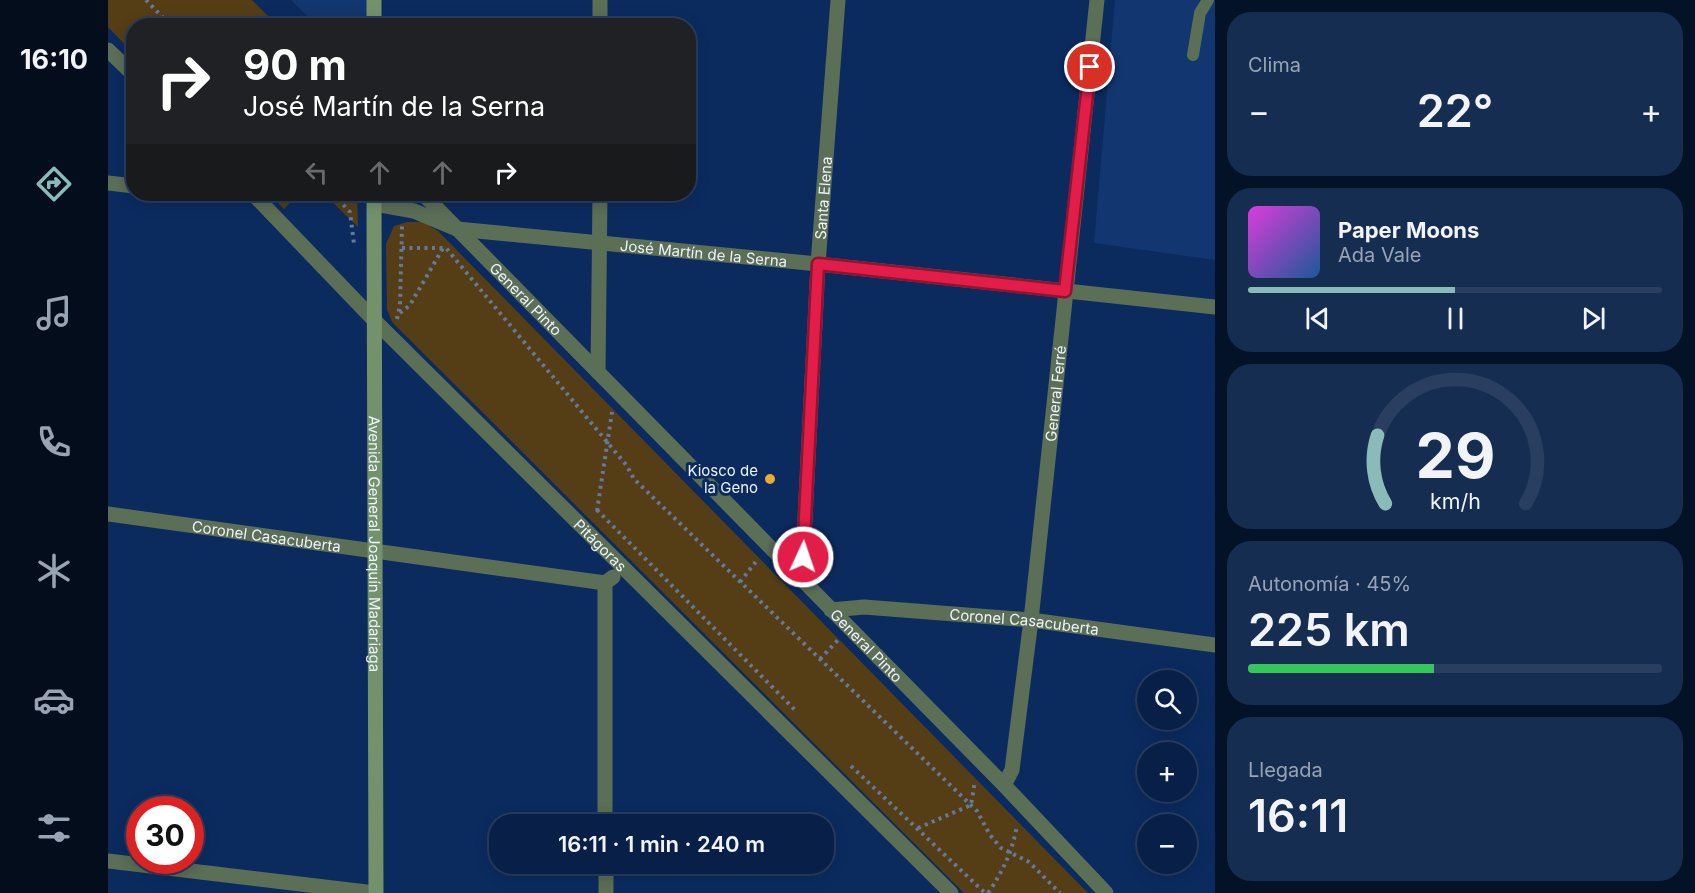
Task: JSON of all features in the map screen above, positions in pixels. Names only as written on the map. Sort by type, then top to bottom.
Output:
[{"type":"main road","points":[[374,0],[374,18]]},
{"type":"main road","name":"Avenida General Joaquín Madariaga","points":[[375,201],[375,893]]},
{"type":"street","points":[[600,0],[600,18]]},
{"type":"street","name":"Santa Elena","points":[[796,574],[803,557],[818,264],[838,0]]},
{"type":"street","name":"General Ferré","points":[[1004,785],[1012,771],[1031,620],[1097,0]]},
{"type":"street","points":[[108,50],[126,67]]},
{"type":"street","points":[[108,183],[126,185]]},
{"type":"street","name":"Pitágoras","points":[[260,201],[374,320],[951,893]]},
{"type":"street","name":"José Martín de la Serna","points":[[380,201],[457,229],[600,241],[1215,307]]},
{"type":"street","name":"General Pinto","points":[[430,201],[1004,785],[1106,893]]},
{"type":"street","points":[[598,372],[600,201]]},
{"type":"street","name":"Coronel Casacuberta","points":[[108,514],[605,583]]},
{"type":"street","points":[[605,814],[605,583],[624,568]]},
{"type":"street","name":"Coronel Casacuberta","points":[[831,610],[864,608],[1031,620],[1215,645]]},
{"type":"street","points":[[108,861],[375,893]]},
{"type":"street","points":[[606,874],[606,893]]},
{"type":"lane","points":[[1193,55],[1200,13],[1208,0]]},
{"type":"path","points":[[146,0],[163,18]]},
{"type":"path","points":[[340,201],[350,212],[355,252]]},
{"type":"path","points":[[391,337],[399,313],[402,209]]},
{"type":"path","points":[[402,248],[443,248],[607,441],[627,466],[634,479],[971,805],[1001,848],[1029,862],[1060,893]]},
{"type":"path","points":[[399,313],[410,305],[443,248]]},
{"type":"path","points":[[592,537],[616,390]]},
{"type":"path","points":[[597,510],[805,720]]},
{"type":"path","points":[[740,582],[768,546]]},
{"type":"path","points":[[820,659],[848,628]]},
{"type":"path","points":[[846,760],[987,893],[1004,871],[1011,852],[1022,804]]},
{"type":"path","points":[[971,805],[979,760]]},
{"type":"path","points":[[918,829],[971,805]]},
{"type":"shaded area","points":[[108,0],[252,0],[270,18],[126,18],[126,46],[108,27]]},
{"type":"shaded area","points":[[291,0],[378,0],[377,18],[309,18]]},
{"type":"shaded area","points":[[1115,0],[1215,0],[1215,260],[1094,243]]},
{"type":"shaded area","points":[[276,201],[292,201],[284,209]]},
{"type":"shaded area","points":[[331,201],[357,201],[358,227]]},
{"type":"shaded area","points":[[407,222],[423,222],[438,231],[1088,893],[964,893],[392,322],[387,309],[386,244],[394,226]]},
{"type":"place","name":"Kiosco de la Geno","points":[[770,479]]},
{"type":"route","points":[[803,557],[818,264],[1065,291],[1090,67]]}]
